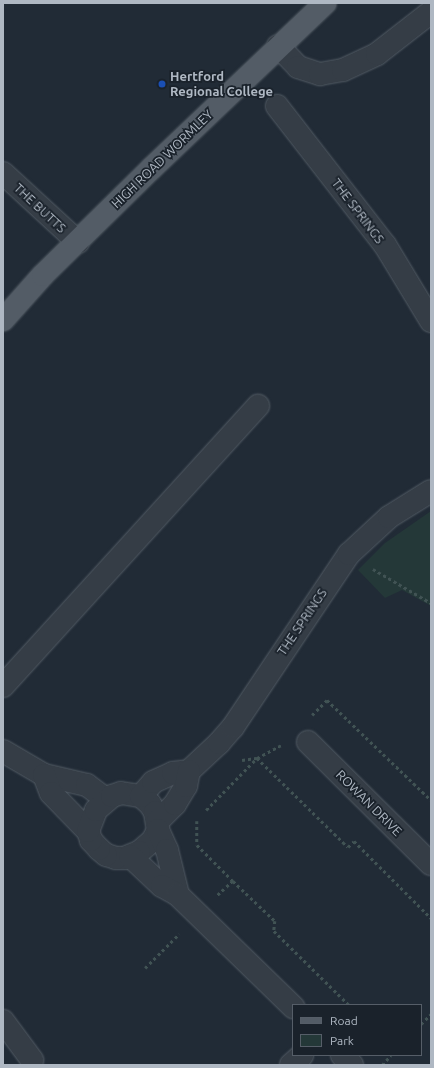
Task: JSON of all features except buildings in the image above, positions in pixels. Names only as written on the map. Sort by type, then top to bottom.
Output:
[{"type":"main road","name":"HIGH ROAD WORMLEY","points":[[3,320],[78,242],[278,46],[325,3]]},
{"type":"street","points":[[278,46],[298,67],[320,74],[343,70],[377,54],[431,12]]},
{"type":"street","name":"THE SPRINGS","points":[[277,106],[385,245],[431,321]]},
{"type":"street","name":"THE BUTTS","points":[[3,173],[78,242]]},
{"type":"street","points":[[3,686],[258,406]]},
{"type":"street","name":"THE SPRINGS","points":[[158,826],[175,804],[186,786],[189,771],[233,727],[349,554],[389,517],[431,491]]},
{"type":"street","name":"ROWAN DRIVE","points":[[308,742],[431,864]]},
{"type":"street","points":[[3,751],[44,775],[87,785],[107,800]]},
{"type":"street","points":[[141,796],[153,782],[172,773],[189,771]]},
{"type":"street","points":[[44,775],[50,793],[88,831],[91,840],[106,855],[116,858],[130,856],[147,846],[158,826]]},
{"type":"street","points":[[88,831],[93,814],[107,800],[121,793],[141,796],[155,812],[158,826],[167,850],[178,895]]},
{"type":"street","points":[[130,856],[162,886],[178,895],[197,916],[292,1006]]},
{"type":"street","points":[[3,1021],[32,1060]]},
{"type":"street","points":[[292,1065],[301,1056]]},
{"type":"street","points":[[343,1056],[352,1065]]},
{"type":"path","points":[[349,554],[431,603]]},
{"type":"path","points":[[203,813],[257,758],[348,847],[354,840],[431,918]]},
{"type":"path","points":[[197,818],[197,845],[275,921],[274,931],[348,1004]]},
{"type":"path","points":[[145,968],[233,880]]},
{"type":"path","points":[[422,1023],[431,1014]]},
{"type":"path","points":[[382,1065],[390,1056]]},
{"type":"green space","points":[[431,511],[431,606],[402,590],[385,598],[358,570],[385,543]]},
{"type":"place","name":"Hertford Regional College","points":[[162,84]]}]
